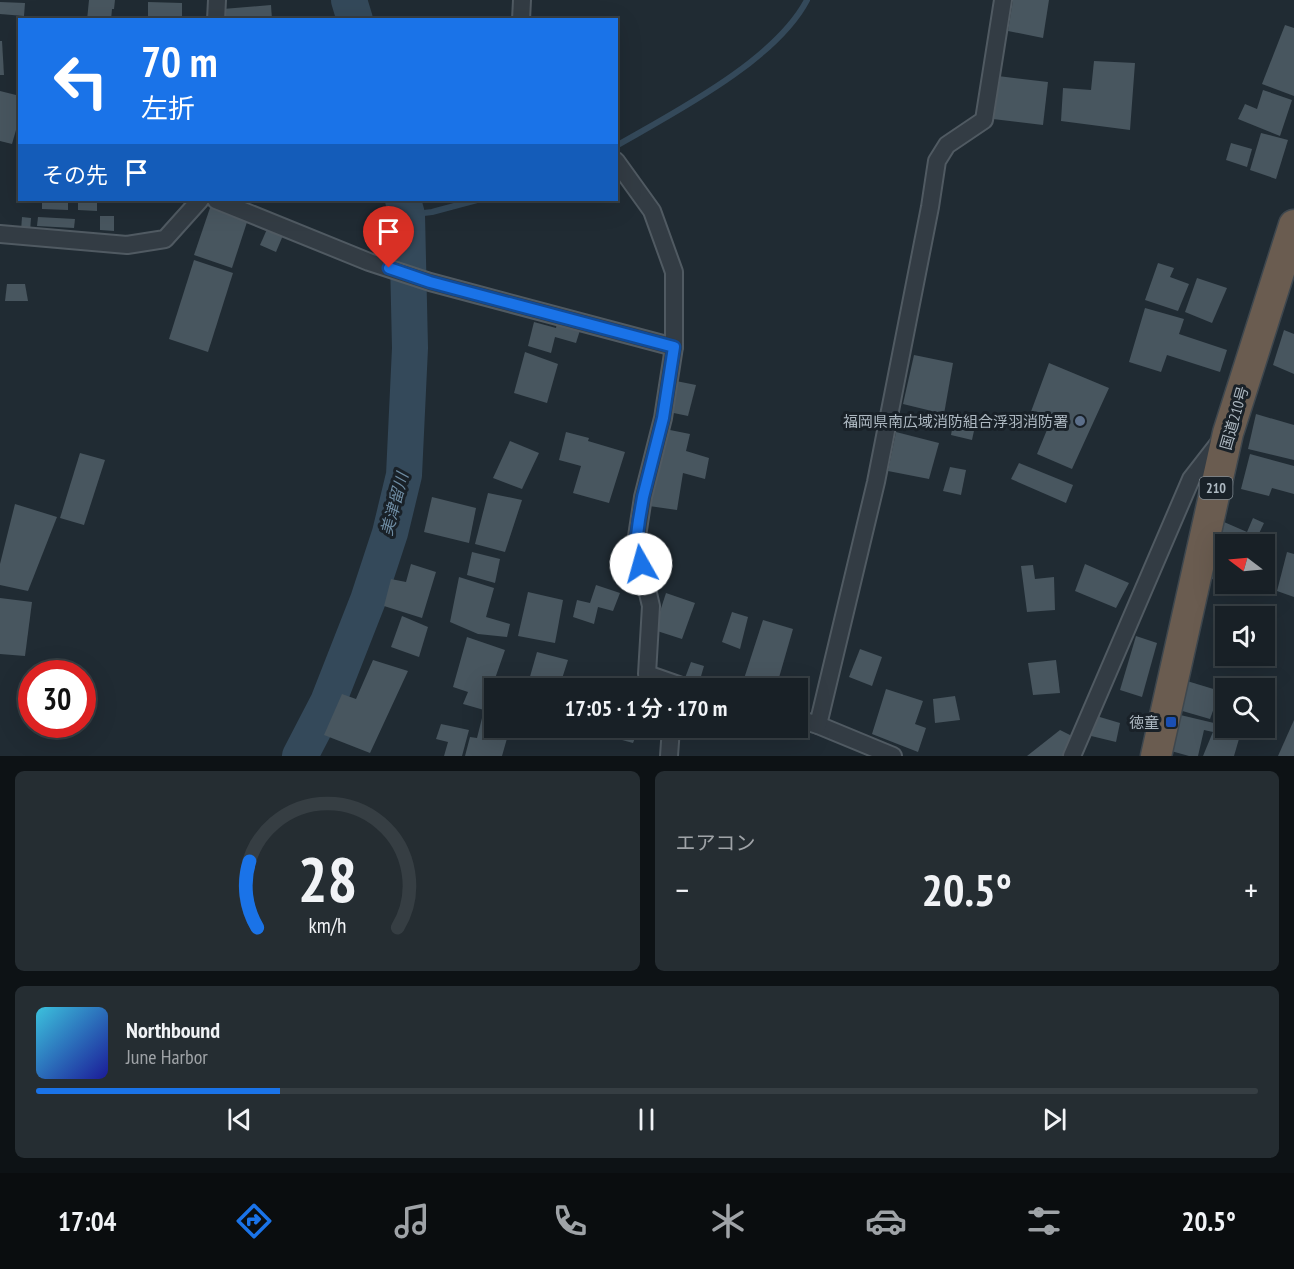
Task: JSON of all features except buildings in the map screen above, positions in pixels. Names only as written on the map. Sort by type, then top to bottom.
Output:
[{"type":"highway","name":"国道210号","points":[[1158,755],[1228,432],[1294,225]]},
{"type":"street","points":[[216,18],[217,0]]},
{"type":"street","points":[[521,18],[522,0]]},
{"type":"street","points":[[818,725],[876,482],[937,161],[947,145],[984,120],[1003,0]]},
{"type":"street","points":[[618,164],[652,211],[674,272],[674,347],[663,418],[643,497],[636,543],[651,606],[647,674],[657,678]]},
{"type":"street","points":[[0,234],[127,245],[165,239],[199,201]]},
{"type":"street","points":[[218,201],[369,262],[430,282],[674,347]]},
{"type":"street","points":[[1072,756],[1191,479],[1228,432]]},
{"type":"street","points":[[808,722],[893,756]]},
{"type":"street","points":[[669,756],[670,738]]},
{"type":"waterway","name":"美津留川","points":[[349,0],[354,18]]},
{"type":"waterway","points":[[618,145],[694,101],[748,64],[772,44],[792,22],[807,0]]},
{"type":"waterway","name":"美津留川","points":[[300,756],[328,702],[368,600],[390,533],[404,475],[410,348],[407,215],[403,201]]},
{"type":"waterway","points":[[407,215],[432,212],[473,201]]},
{"type":"place","name":"福岡県南広域消防組合浮羽消防署","points":[[1080,421]]},
{"type":"place","name":"徳童","points":[[1171,722]]},
{"type":"route","points":[[389,268],[430,282],[674,347],[663,418],[639,520],[636,543],[641,564]]}]
